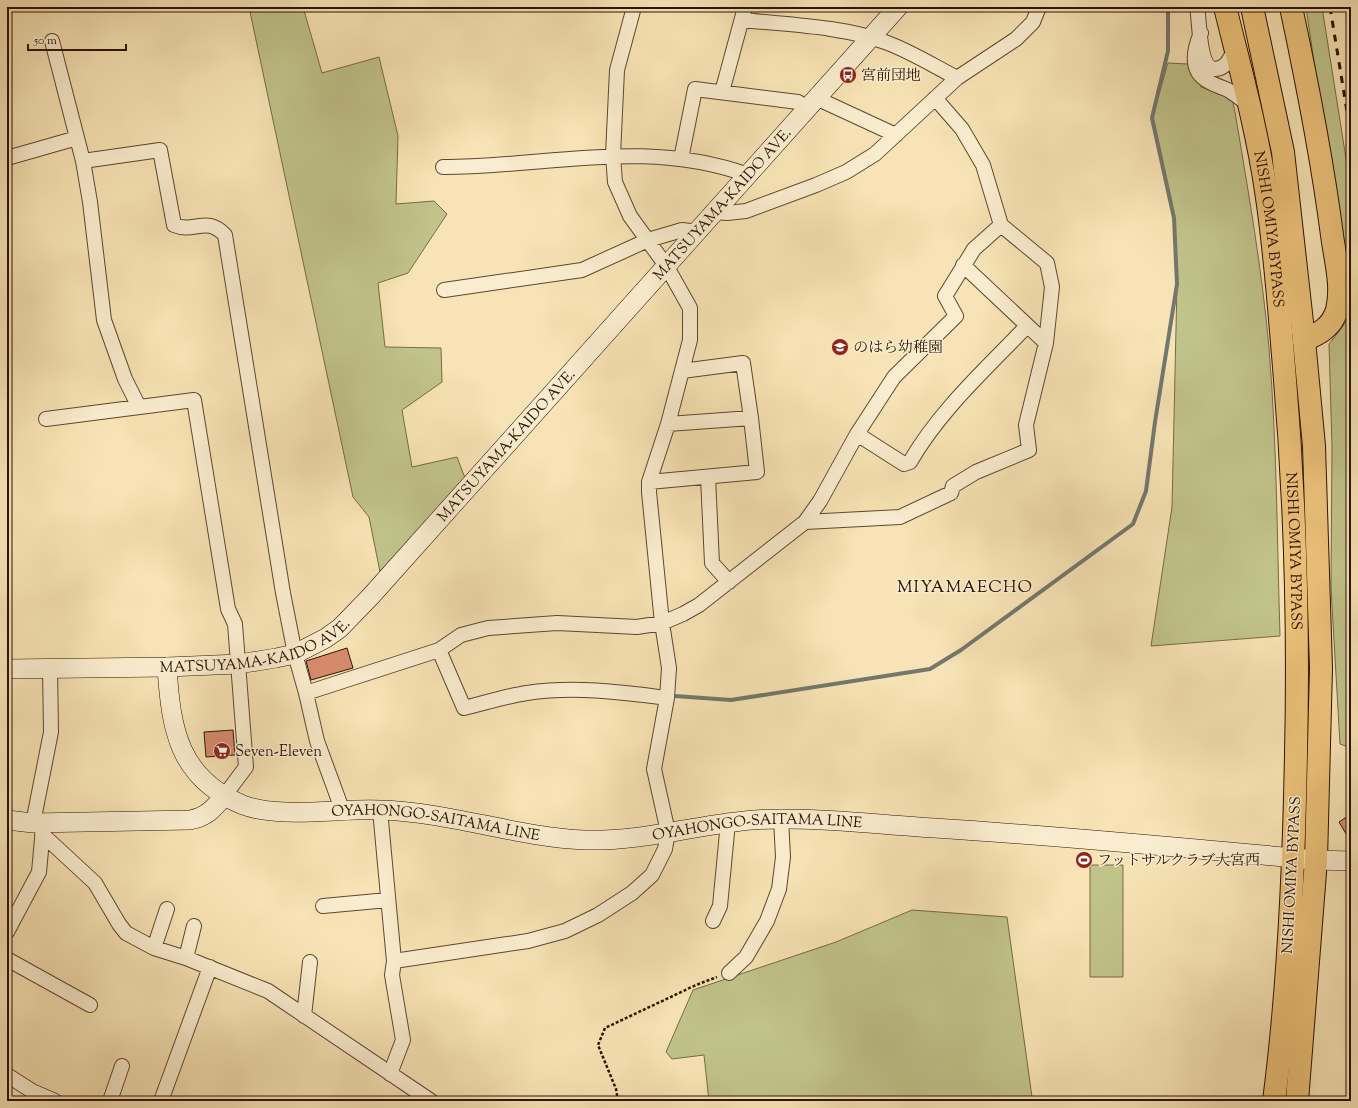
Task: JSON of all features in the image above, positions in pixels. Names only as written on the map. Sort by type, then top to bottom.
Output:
[{"type":"highway","name":"NISHI OMIYA BYPASS","points":[[1225,7],[1249,105],[1267,197],[1278,290],[1290,432],[1295,531],[1298,658],[1294,858],[1280,1055],[1274,1101]]},
{"type":"highway","name":"NISHI OMIYA BYPASS","points":[[1252,7],[1283,152],[1314,446],[1321,668],[1316,860],[1297,1101]]},
{"type":"highway","points":[[1291,7],[1326,186],[1339,285],[1337,311],[1329,326],[1317,335],[1304,340]]},
{"type":"highway","points":[[1301,315],[1314,323],[1325,321],[1331,309],[1339,285]]},
{"type":"main road","name":"MATSUYAMA-KAIDO AVE.","points":[[7,669],[50,667],[167,667],[239,664],[295,654],[326,638],[355,613],[699,232],[898,7]]},
{"type":"main road","name":"OYAHONGO-SAITAMA LINE","points":[[167,667],[172,720],[176,737],[188,762],[204,779],[225,795],[246,806],[269,811],[289,812],[342,809],[413,811],[562,839],[617,840],[728,822],[781,818],[964,830],[1316,860],[1351,861]]},
{"type":"main road","points":[[7,820],[40,827],[190,820],[201,818],[210,812],[225,795]]},
{"type":"street","points":[[394,961],[528,941],[565,931],[598,915],[632,893],[652,875],[665,849],[668,832],[654,769],[667,698],[669,668],[662,623],[649,482],[668,424],[690,340],[690,308],[667,267],[630,216],[615,182],[613,155],[616,70],[634,7]]},
{"type":"street","points":[[716,212],[727,214],[746,211],[816,185],[846,172],[875,154],[957,78],[1016,39],[1033,22],[1039,7]]},
{"type":"street","points":[[1197,7],[1203,57],[1210,68],[1217,69],[1223,67],[1228,62],[1235,48]]},
{"type":"street","points":[[722,92],[744,14],[851,32],[871,38],[893,46],[957,78]]},
{"type":"street","points":[[1201,33],[1195,48],[1194,57],[1197,70],[1206,80],[1229,91],[1249,105]]},
{"type":"street","points":[[52,41],[83,161],[90,202],[104,320],[123,372],[139,407]]},
{"type":"street","points":[[681,159],[695,89],[812,103],[896,135]]},
{"type":"street","points":[[805,522],[900,517],[951,494],[953,486],[976,472],[1029,450],[1026,425],[1046,343],[1052,287],[1047,263],[1001,225],[983,166],[962,129],[935,98]]},
{"type":"street","points":[[7,158],[77,138]]},
{"type":"street","points":[[83,161],[160,150],[174,225],[182,229],[206,225],[217,227],[225,235],[280,577],[295,654],[317,741],[342,809]]},
{"type":"street","points":[[443,167],[613,155],[681,159],[733,170],[748,175]]},
{"type":"street","points":[[306,693],[439,650],[461,635],[488,628],[557,623],[637,627],[662,623],[689,611],[729,582],[805,522],[820,501],[857,434],[894,377],[956,316],[945,296],[974,249],[1001,225]]},
{"type":"street","points":[[444,290],[582,270],[648,240],[682,230],[699,232]]},
{"type":"street","points":[[963,265],[1046,343]]},
{"type":"street","points":[[857,434],[904,464],[910,462],[922,441],[954,402],[1027,326]]},
{"type":"street","points":[[649,482],[758,472],[743,363],[682,371]]},
{"type":"street","points":[[46,419],[194,400],[228,609],[235,624],[239,664],[246,766],[225,795]]},
{"type":"street","points":[[668,424],[751,418]]},
{"type":"street","points":[[708,477],[712,563],[729,582]]},
{"type":"street","points":[[439,650],[464,708],[526,693],[565,690],[603,690],[667,698]]},
{"type":"street","points":[[7,932],[14,922],[39,872],[40,827],[51,732],[50,667]]},
{"type":"street","points":[[380,810],[394,961],[392,975],[403,1040],[390,1074]]},
{"type":"street","points":[[728,973],[746,957],[767,921],[779,889],[783,857],[781,818]]},
{"type":"street","points":[[713,921],[720,906],[728,822]]},
{"type":"street","points":[[40,827],[95,883],[119,924],[126,933],[154,948],[210,967],[268,991],[431,1101]]},
{"type":"street","points":[[323,906],[388,900]]},
{"type":"street","points":[[154,948],[167,909]]},
{"type":"street","points":[[186,958],[194,926]]},
{"type":"street","points":[[7,959],[90,1005]]},
{"type":"street","points":[[304,1016],[310,962]]},
{"type":"street","points":[[161,1101],[210,967]]},
{"type":"street","points":[[110,1101],[122,1066]]},
{"type":"street","points":[[7,1075],[32,1091],[55,1101]]},
{"type":"path","points":[[618,1101],[616,1089],[598,1045],[605,1028],[696,985],[728,973]]},
{"type":"green space","points":[[249,7],[303,7],[322,73],[379,57],[398,136],[396,204],[434,201],[447,214],[408,273],[378,283],[385,347],[441,348],[442,382],[402,410],[412,467],[457,457],[465,478],[380,572],[369,517],[353,497]]},
{"type":"green space","points":[[1306,7],[1322,7],[1351,190],[1351,298],[1342,253]]},
{"type":"green space","points":[[1168,63],[1188,64],[1201,87],[1232,98],[1235,112],[1259,259],[1269,348],[1275,456],[1280,636],[1151,646],[1172,507],[1177,284],[1174,218],[1152,118]]},
{"type":"green space","points":[[1351,316],[1351,748],[1340,744],[1331,588],[1332,447],[1329,344]]},
{"type":"green space","points":[[1090,865],[1123,865],[1123,977],[1090,977]]},
{"type":"green space","points":[[912,910],[1007,917],[1032,1097],[1017,1101],[709,1101],[704,1055],[672,1059],[666,1052],[693,990],[836,942]]},
{"type":"building","points":[[347,648],[353,668],[311,680],[306,661]]},
{"type":"building","points":[[233,730],[235,755],[206,757],[204,732]]},
{"type":"building","points":[[1351,814],[1351,842],[1339,822]]},
{"type":"waterway","points":[[675,696],[731,700],[930,669],[961,650],[1133,524],[1146,491],[1155,422],[1177,284],[1174,218],[1152,118],[1168,51],[1168,7]]},
{"type":"railway","points":[[1330,7],[1351,136]]},
{"type":"place","name":"宮前団地","points":[[848,75]]},
{"type":"place","name":"のはら幼稚園","points":[[840,347]]},
{"type":"place","name":"Seven-Eleven","points":[[222,751]]},
{"type":"place","name":"フットサルクラブ大宮西","points":[[1084,860]]},
{"type":"district","name":"MIYAMAECHO","points":[[965,586]]}]
